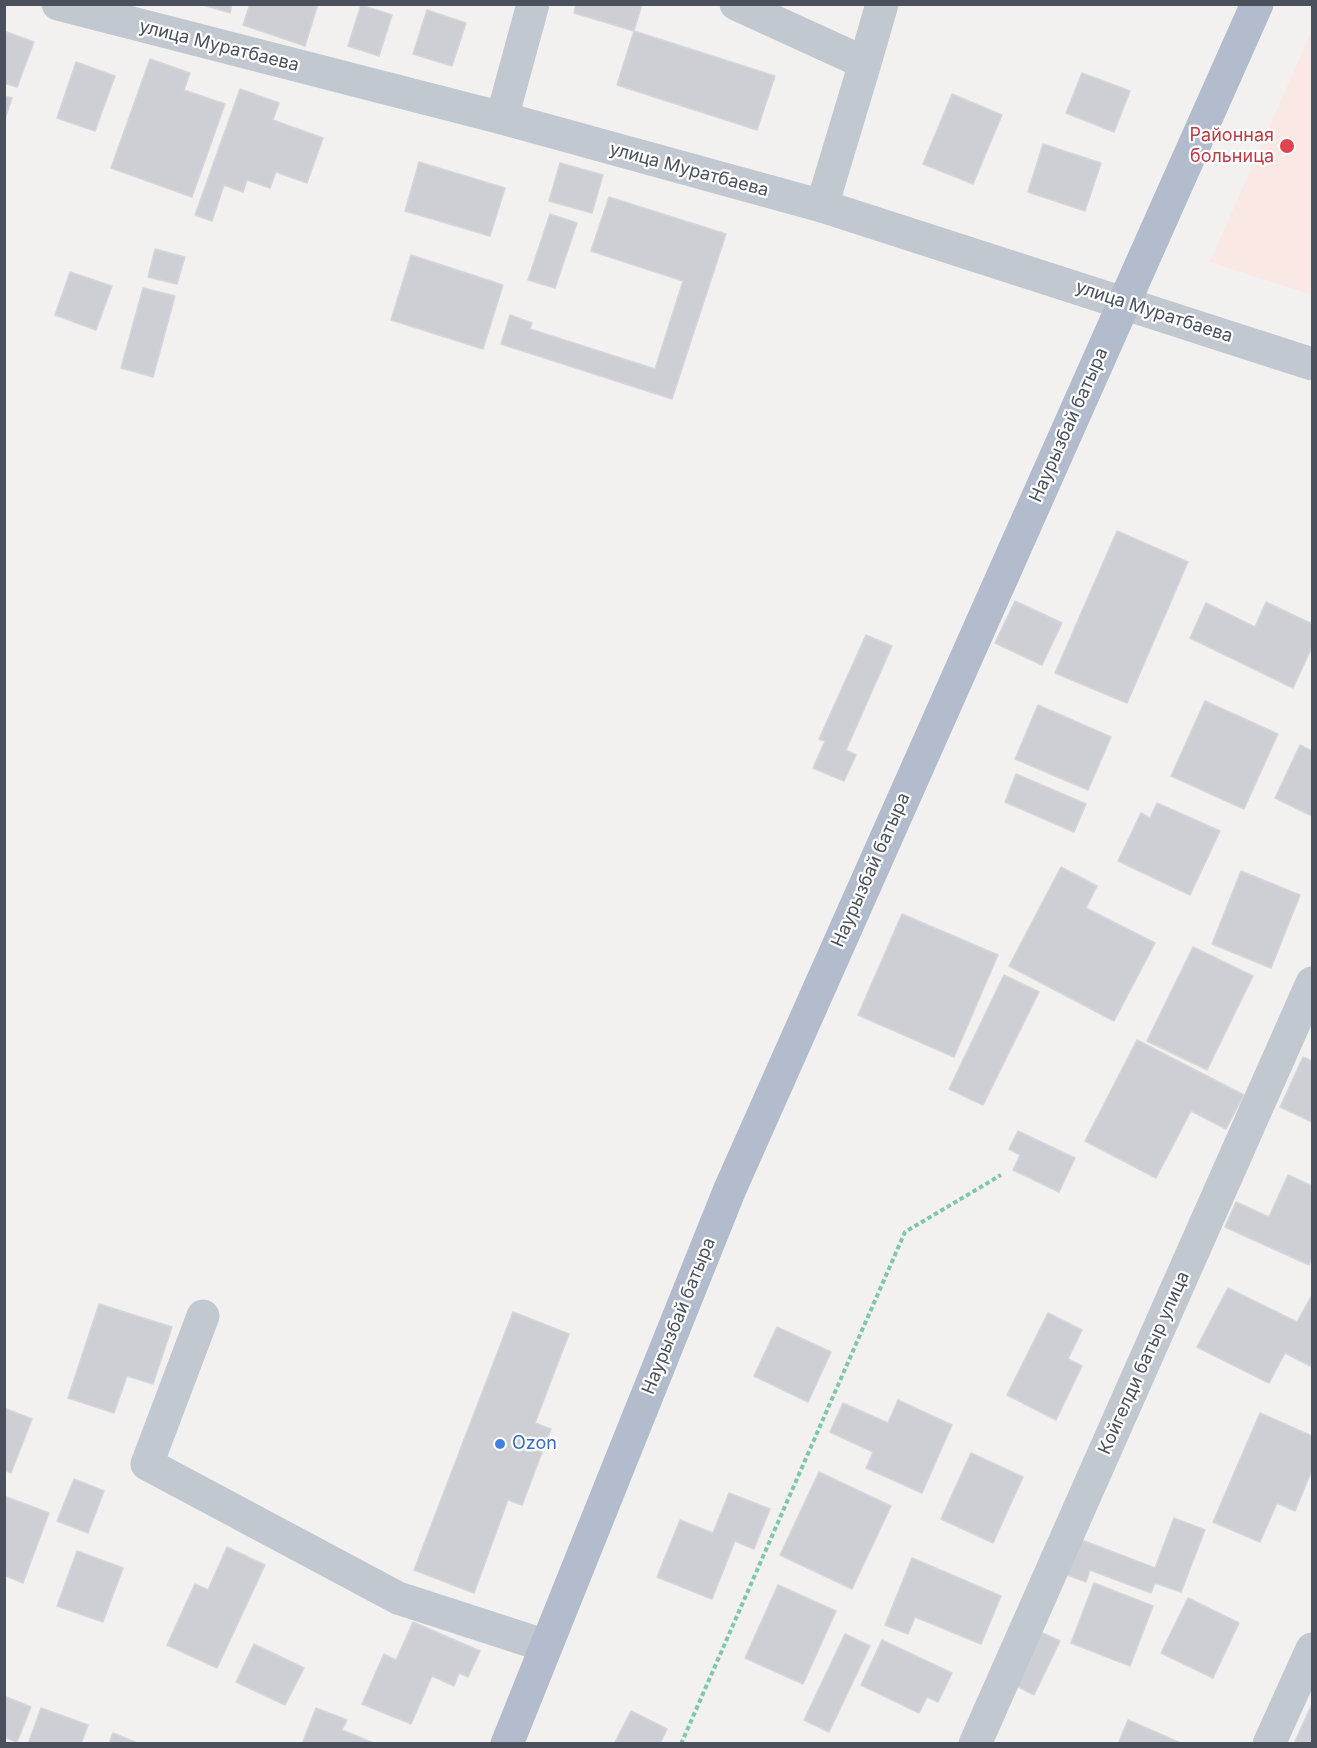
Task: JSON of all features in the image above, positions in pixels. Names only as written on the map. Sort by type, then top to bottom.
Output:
[{"type":"main road","name":"Наурызбай батыра","points":[[507,1743],[730,1189],[1257,4]]},
{"type":"street","name":"улица Муратбаева","points":[[58,4],[502,118],[822,206],[1312,364]]},
{"type":"street","points":[[502,118],[533,4]]},
{"type":"street","points":[[736,4],[865,63]]},
{"type":"street","points":[[822,206],[882,4]]},
{"type":"street","name":"Койгелди батыр улица","points":[[975,1743],[1312,983]]},
{"type":"street","points":[[202,1316],[147,1464],[398,1598],[546,1646]]},
{"type":"street","points":[[1269,1743],[1312,1649]]},
{"type":"path","points":[[681,1743],[905,1232],[1001,1175]]},
{"type":"shaded area","name":"Районная больница","points":[[1312,30],[1312,295],[1210,262]]},
{"type":"building","points":[[200,4],[232,4],[230,13]]},
{"type":"building","points":[[250,4],[318,4],[305,46],[243,25]]},
{"type":"building","points":[[576,4],[642,4],[634,31],[574,13]]},
{"type":"building","points":[[361,5],[392,15],[379,56],[348,46]]},
{"type":"building","points":[[427,10],[466,23],[452,66],[413,54]]},
{"type":"building","points":[[4,31],[34,42],[17,87],[4,83]]},
{"type":"building","points":[[634,31],[775,76],[757,130],[617,85]]},
{"type":"building","points":[[150,59],[190,73],[184,90],[225,104],[192,197],[111,168]]},
{"type":"building","points":[[76,62],[115,76],[95,131],[57,118]]},
{"type":"building","points":[[1082,73],[1130,91],[1114,132],[1066,113]]},
{"type":"building","points":[[240,89],[279,103],[273,120],[323,138],[307,183],[276,172],[270,188],[247,180],[243,192],[224,185],[212,221],[195,215]]},
{"type":"building","points":[[952,94],[1002,115],[973,184],[923,164]]},
{"type":"building","points":[[4,96],[12,98],[4,122]]},
{"type":"building","points":[[1043,144],[1101,163],[1085,211],[1028,192]]},
{"type":"building","points":[[419,162],[505,188],[490,236],[405,211]]},
{"type":"building","points":[[560,163],[603,175],[592,213],[549,201]]},
{"type":"building","points":[[609,197],[726,234],[672,399],[501,344],[510,315],[532,323],[530,329],[655,369],[683,281],[591,251]]},
{"type":"building","points":[[550,214],[577,223],[555,288],[528,280]]},
{"type":"building","points":[[155,249],[185,257],[177,284],[148,277]]},
{"type":"building","points":[[411,255],[503,285],[483,349],[391,320]]},
{"type":"building","points":[[70,272],[112,286],[96,330],[55,315]]},
{"type":"building","points":[[143,288],[175,296],[153,377],[121,368]]},
{"type":"building","points":[[1117,531],[1188,562],[1127,703],[1055,673]]},
{"type":"building","points":[[1015,601],[1062,623],[1042,665],[995,643]]},
{"type":"building","points":[[1266,602],[1312,624],[1312,647],[1293,688],[1190,638],[1206,603],[1255,627]]},
{"type":"building","points":[[866,635],[892,646],[846,750],[856,755],[844,781],[813,768],[825,741],[819,739]]},
{"type":"building","points":[[1205,701],[1278,734],[1244,809],[1171,776]]},
{"type":"building","points":[[1038,705],[1111,737],[1088,790],[1015,759]]},
{"type":"building","points":[[1300,745],[1312,751],[1312,816],[1275,798]]},
{"type":"building","points":[[1016,774],[1086,804],[1074,832],[1005,802]]},
{"type":"building","points":[[1157,803],[1220,831],[1190,895],[1118,861],[1141,813],[1150,818]]},
{"type":"building","points":[[1061,867],[1097,886],[1086,908],[1155,943],[1114,1021],[1009,966]]},
{"type":"building","points":[[1241,871],[1300,895],[1271,968],[1212,944]]},
{"type":"building","points":[[902,914],[998,955],[954,1057],[858,1015]]},
{"type":"building","points":[[1193,947],[1253,976],[1207,1070],[1147,1041]]},
{"type":"building","points":[[1004,975],[1039,992],[983,1105],[949,1089]]},
{"type":"building","points":[[1137,1040],[1244,1095],[1226,1129],[1191,1111],[1156,1178],[1085,1141]]},
{"type":"building","points":[[1303,1057],[1312,1061],[1312,1122],[1280,1107]]},
{"type":"building","points":[[1018,1131],[1075,1158],[1059,1192],[1013,1170],[1020,1155],[1009,1149]]},
{"type":"building","points":[[1288,1175],[1312,1186],[1312,1258],[1309,1265],[1225,1227],[1236,1202],[1269,1217]]},
{"type":"building","points":[[1228,1288],[1297,1322],[1312,1295],[1312,1367],[1285,1353],[1269,1383],[1197,1347]]},
{"type":"building","points":[[99,1304],[172,1327],[153,1384],[127,1376],[114,1413],[68,1398]]},
{"type":"building","points":[[513,1312],[569,1334],[535,1423],[551,1429],[522,1505],[508,1500],[474,1593],[414,1570]]},
{"type":"building","points":[[1048,1313],[1082,1330],[1068,1359],[1082,1366],[1056,1420],[1007,1395]]},
{"type":"building","points":[[777,1327],[831,1352],[808,1402],[754,1376]]},
{"type":"building","points":[[898,1400],[952,1425],[922,1493],[866,1468],[873,1452],[830,1432],[843,1403],[888,1423]]},
{"type":"building","points":[[4,1408],[32,1419],[11,1473],[4,1470]]},
{"type":"building","points":[[1260,1413],[1312,1436],[1312,1470],[1295,1511],[1277,1503],[1260,1542],[1213,1522]]},
{"type":"building","points":[[971,1453],[1023,1477],[993,1543],[941,1519]]},
{"type":"building","points":[[819,1472],[891,1506],[852,1589],[780,1555]]},
{"type":"building","points":[[74,1479],[104,1491],[88,1533],[57,1521]]},
{"type":"building","points":[[729,1493],[770,1509],[754,1549],[735,1541],[712,1599],[657,1577],[680,1520],[713,1533]]},
{"type":"building","points":[[4,1496],[49,1513],[23,1583],[4,1575]]},
{"type":"building","points":[[1174,1518],[1205,1530],[1181,1592],[1155,1583],[1151,1593],[1090,1570],[1086,1582],[1065,1574],[1079,1539],[1155,1568]]},
{"type":"building","points":[[227,1547],[265,1565],[217,1668],[167,1645],[195,1584],[208,1590]]},
{"type":"building","points":[[77,1551],[123,1568],[103,1622],[57,1606]]},
{"type":"building","points":[[912,1558],[1001,1596],[981,1644],[915,1617],[908,1634],[885,1625]]},
{"type":"building","points":[[1094,1583],[1153,1606],[1130,1666],[1071,1643]]},
{"type":"building","points":[[778,1585],[836,1611],[803,1684],[745,1658]]},
{"type":"building","points":[[1188,1598],[1239,1623],[1213,1678],[1161,1653]]},
{"type":"building","points":[[413,1622],[480,1651],[468,1677],[459,1673],[454,1686],[432,1676],[411,1724],[362,1704],[384,1654],[396,1660]]},
{"type":"building","points":[[1038,1631],[1060,1641],[1034,1695],[1013,1684]]},
{"type":"building","points":[[845,1634],[870,1646],[829,1732],[804,1720]]},
{"type":"building","points":[[882,1640],[952,1673],[938,1702],[927,1697],[919,1713],[861,1685]]},
{"type":"building","points":[[254,1644],[304,1668],[285,1705],[236,1682]]},
{"type":"building","points":[[4,1696],[31,1707],[17,1742],[4,1737]]},
{"type":"building","points":[[1312,1704],[1312,1744],[1299,1744],[1295,1741]]},
{"type":"building","points":[[41,1708],[88,1725],[81,1744],[28,1744]]},
{"type":"building","points":[[316,1708],[347,1720],[342,1730],[376,1744],[302,1744]]},
{"type":"building","points":[[631,1711],[667,1729],[660,1744],[614,1744]]},
{"type":"building","points":[[1128,1720],[1183,1744],[1118,1744]]},
{"type":"building","points":[[113,1733],[140,1744],[109,1744]]},
{"type":"place","name":"Районная больница","points":[[1287,146]]},
{"type":"place","name":"Ozon","points":[[500,1444]]}]
